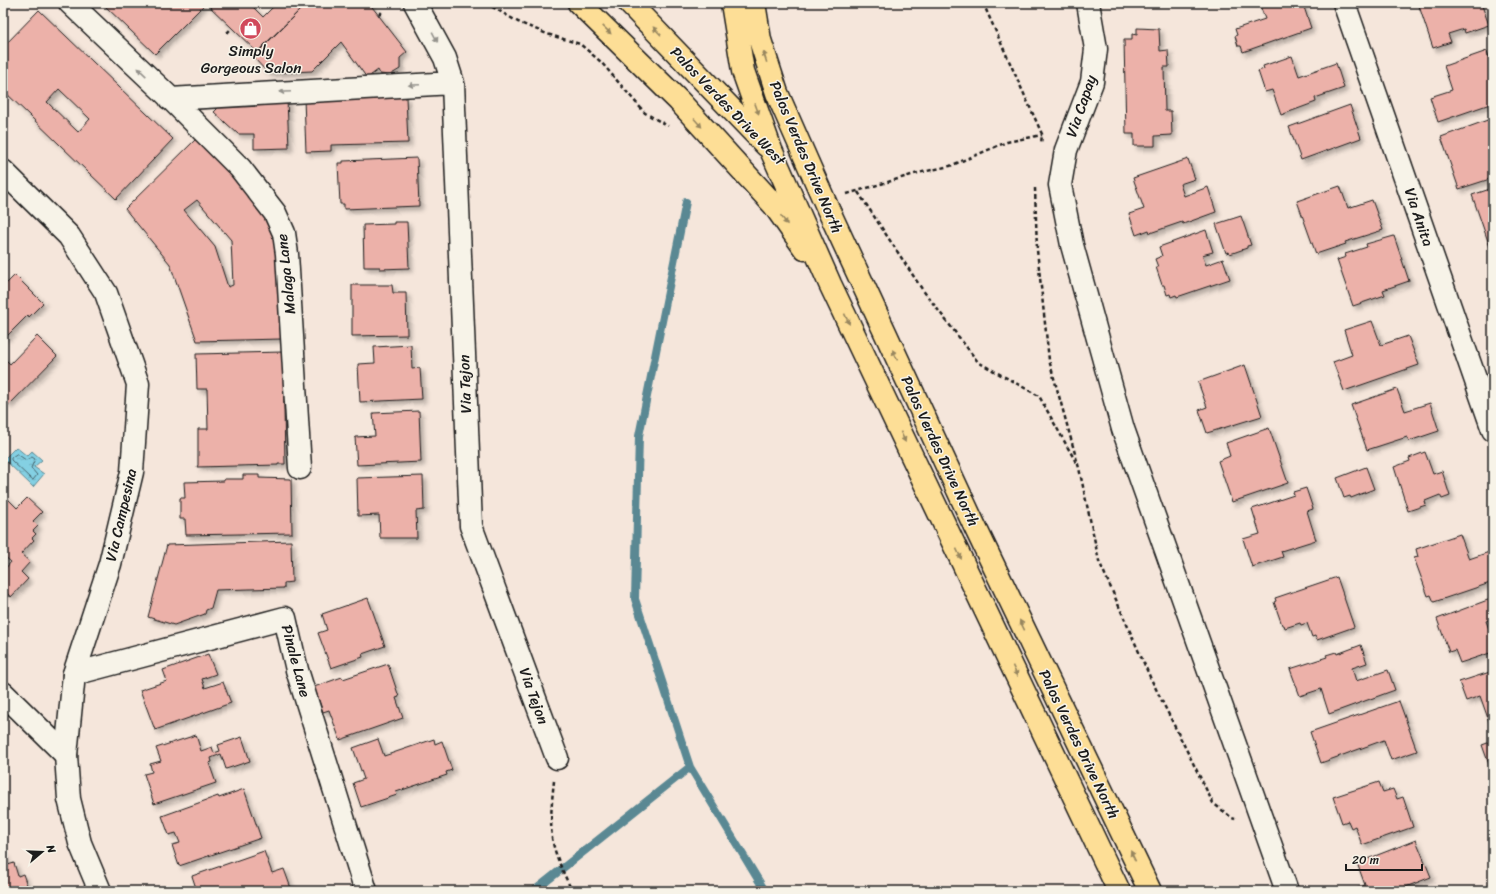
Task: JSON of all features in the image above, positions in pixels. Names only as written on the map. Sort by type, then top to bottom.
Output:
[{"type":"main road","name":"Palos Verdes Drive North","points":[[579,3],[679,101],[774,205],[830,284]]},
{"type":"main road","name":"Palos Verdes Drive West","points":[[628,3],[771,150],[814,200],[828,209]]},
{"type":"main road","name":"Palos Verdes Drive North","points":[[732,3],[743,71],[771,150],[830,284],[1119,891]]},
{"type":"main road","name":"Palos Verdes Drive North","points":[[754,3],[760,40],[777,93],[828,209],[976,528],[1150,891]]},
{"type":"street","name":"Malaga Lane","points":[[70,3],[240,168],[275,213],[284,233],[287,254],[300,468]]},
{"type":"street","name":"Via Tejon","points":[[415,3],[445,58],[453,83],[470,526],[557,758]]},
{"type":"street","name":"Via Capay","points":[[1088,3],[1096,49],[1092,82],[1066,150],[1060,185],[1072,245],[1123,429],[1262,822]]},
{"type":"street","name":"Via Anita","points":[[1344,3],[1493,430]]},
{"type":"street","points":[[170,99],[453,83]]},
{"type":"street","name":"Via Campesina","points":[[3,171],[69,236],[106,293],[138,384],[132,472],[110,564],[74,674],[66,755],[69,799],[80,843],[100,891]]},
{"type":"street","name":"Pinale Lane","points":[[74,674],[285,618],[297,670],[366,891]]},
{"type":"street","points":[[3,693],[66,755]]},
{"type":"street","points":[[1262,822],[1287,891]]},
{"type":"path","points":[[486,3],[518,22],[547,34],[580,44],[601,62],[645,113],[674,130]]},
{"type":"path","points":[[983,3],[1042,134],[1040,149]]},
{"type":"path","points":[[378,15],[382,11]]},
{"type":"path","points":[[227,33],[232,28]]},
{"type":"path","points":[[846,195],[918,173],[950,166],[1007,142],[1042,134],[1066,150]]},
{"type":"path","points":[[1035,184],[1034,191],[1037,250],[1049,360],[1079,468],[1099,560],[1150,677],[1213,803],[1232,818],[1262,822]]},
{"type":"path","points":[[858,192],[922,289],[978,362],[1038,396],[1079,468]]},
{"type":"path","points":[[557,758],[552,802],[552,838],[562,872],[572,891]]},
{"type":"water","points":[[16,447],[27,456],[32,451],[42,460],[34,467],[44,474],[33,487],[4,459]]},
{"type":"building","points":[[106,3],[206,3],[155,54],[104,5]]},
{"type":"building","points":[[210,3],[249,3],[263,17],[277,3],[307,3],[257,52],[208,5]]},
{"type":"building","points":[[307,3],[369,3],[407,52],[400,58],[400,69],[390,75],[380,74],[378,70],[367,78],[341,42],[312,71],[268,73],[253,57]]},
{"type":"building","points":[[1259,3],[1303,4],[1311,28],[1243,52],[1241,46],[1238,46],[1235,36],[1237,35],[1235,29],[1265,19]]},
{"type":"building","points":[[1428,3],[1481,3],[1489,25],[1465,33],[1464,29],[1448,34],[1451,42],[1433,48],[1419,6]]},
{"type":"building","points":[[39,10],[173,139],[116,199],[3,90],[3,47]],"holes":[[[59,89],[90,119],[78,132],[47,102]]]},
{"type":"building","points":[[1137,28],[1159,29],[1160,51],[1168,50],[1169,67],[1164,67],[1165,111],[1171,111],[1172,135],[1155,136],[1155,146],[1134,146],[1134,134],[1126,134],[1124,40],[1132,40],[1132,34],[1137,35]]},
{"type":"building","points":[[1487,51],[1493,69],[1493,103],[1438,122],[1430,97],[1452,90],[1444,66]]},
{"type":"building","points":[[1292,56],[1299,76],[1336,63],[1344,88],[1315,98],[1316,102],[1281,115],[1272,90],[1265,92],[1258,71],[1264,69],[1263,66]]},
{"type":"building","points":[[406,97],[408,143],[331,145],[331,151],[306,152],[304,99]]},
{"type":"building","points":[[287,99],[289,148],[254,149],[254,134],[238,134],[214,112],[222,104]]},
{"type":"building","points":[[1350,105],[1361,138],[1301,160],[1289,127]]},
{"type":"building","points":[[1493,118],[1493,178],[1459,189],[1441,137]]},
{"type":"building","points":[[199,136],[279,222],[282,339],[197,341],[170,264],[125,209]],"holes":[[[197,200],[231,240],[233,285],[228,287],[215,247],[184,210]]]},
{"type":"building","points":[[417,158],[419,206],[344,209],[344,204],[340,204],[338,163],[343,163],[343,161]]},
{"type":"building","points":[[1188,159],[1195,179],[1180,184],[1184,196],[1208,187],[1216,212],[1183,224],[1182,222],[1150,233],[1149,230],[1136,235],[1129,214],[1144,209],[1133,178]]},
{"type":"building","points":[[1340,186],[1348,208],[1372,200],[1383,230],[1345,242],[1346,244],[1316,254],[1297,201]]},
{"type":"building","points":[[1493,188],[1493,249],[1491,250],[1472,195]]},
{"type":"building","points":[[1241,216],[1251,245],[1230,254],[1229,252],[1226,253],[1216,224]]},
{"type":"building","points":[[394,222],[407,222],[409,268],[380,269],[380,267],[364,267],[363,225],[394,224]]},
{"type":"building","points":[[1206,230],[1213,252],[1202,255],[1206,265],[1223,259],[1230,279],[1177,297],[1176,295],[1171,297],[1170,294],[1167,295],[1156,267],[1158,267],[1155,259],[1162,256],[1159,247]]},
{"type":"building","points":[[1394,236],[1409,281],[1383,290],[1385,295],[1353,306],[1337,260],[1346,257],[1345,254],[1367,247],[1366,244]]},
{"type":"building","points":[[15,275],[43,303],[29,317],[28,315],[5,338],[3,336],[3,290],[6,287],[4,286]]},
{"type":"building","points":[[352,285],[392,285],[393,293],[406,293],[407,335],[352,336]]},
{"type":"building","points":[[1372,321],[1381,345],[1408,336],[1419,365],[1344,391],[1333,362],[1352,355],[1344,330]]},
{"type":"building","points":[[37,336],[57,356],[9,405],[3,399],[3,357],[10,364]]},
{"type":"building","points":[[411,345],[412,369],[420,368],[422,399],[360,402],[358,364],[375,363],[374,347]]},
{"type":"building","points":[[283,352],[285,464],[197,467],[198,429],[208,429],[207,389],[197,389],[196,354]]},
{"type":"building","points":[[1245,365],[1262,416],[1207,433],[1199,410],[1207,407],[1198,382]]},
{"type":"building","points":[[1397,389],[1405,411],[1430,403],[1439,431],[1409,441],[1407,437],[1367,450],[1351,405]]},
{"type":"building","points":[[419,411],[421,462],[357,465],[355,437],[375,436],[373,413]]},
{"type":"building","points":[[1269,428],[1288,483],[1232,502],[1218,461],[1230,456],[1226,443]]},
{"type":"building","points":[[1425,452],[1433,474],[1442,471],[1450,496],[1442,499],[1440,495],[1425,501],[1426,505],[1408,511],[1394,467],[1410,461],[1409,458]]},
{"type":"building","points":[[1366,467],[1374,489],[1351,498],[1350,496],[1344,498],[1337,478]]},
{"type":"building","points":[[243,475],[259,475],[259,478],[291,479],[292,533],[186,535],[185,519],[180,519],[180,498],[185,498],[184,482],[243,479]]},
{"type":"building","points":[[423,476],[424,510],[416,511],[417,538],[380,538],[379,515],[358,516],[357,478]]},
{"type":"building","points":[[1306,488],[1313,509],[1307,511],[1316,540],[1281,551],[1283,557],[1252,567],[1243,539],[1260,534],[1252,509],[1294,495],[1293,492]]},
{"type":"building","points":[[3,494],[17,508],[27,498],[42,512],[33,521],[38,526],[33,531],[36,534],[32,538],[34,540],[21,554],[30,562],[21,572],[28,579],[11,597],[3,590],[3,571],[11,562],[3,555]]},
{"type":"building","points":[[1460,534],[1469,559],[1492,551],[1493,582],[1434,602],[1431,595],[1428,596],[1414,558],[1418,557],[1416,549]]},
{"type":"building","points":[[291,541],[292,582],[284,583],[284,588],[216,590],[211,608],[206,610],[205,614],[174,625],[148,617],[167,545]]},
{"type":"building","points":[[1337,577],[1354,627],[1317,640],[1315,636],[1312,637],[1307,623],[1301,625],[1300,623],[1285,628],[1284,625],[1282,625],[1274,602],[1276,601],[1275,598]]},
{"type":"building","points":[[368,598],[385,646],[362,654],[363,657],[331,668],[318,633],[327,630],[322,614]]},
{"type":"building","points":[[1493,598],[1493,618],[1486,621],[1490,632],[1493,631],[1493,652],[1460,663],[1455,650],[1449,652],[1437,619]]},
{"type":"building","points":[[1361,645],[1367,663],[1352,668],[1356,681],[1388,670],[1395,690],[1329,714],[1321,689],[1300,696],[1290,669],[1327,657],[1326,655],[1336,652],[1337,654]]},
{"type":"building","points":[[208,654],[216,674],[202,679],[205,688],[223,682],[231,703],[155,730],[140,690],[167,681],[163,670]]},
{"type":"building","points":[[388,664],[399,697],[396,698],[403,718],[340,740],[329,710],[323,712],[314,687],[342,677],[343,679]]},
{"type":"building","points":[[1493,671],[1493,723],[1490,724],[1480,696],[1466,701],[1459,682]]},
{"type":"building","points":[[1399,701],[1417,751],[1391,760],[1384,740],[1321,763],[1310,732]]},
{"type":"building","points":[[196,735],[201,751],[212,747],[214,753],[220,751],[218,745],[242,737],[250,761],[226,769],[221,754],[211,758],[212,762],[209,763],[216,783],[154,804],[144,774],[152,772],[150,764],[161,761],[156,748]]},
{"type":"building","points":[[378,739],[384,756],[434,739],[435,744],[442,741],[452,770],[446,772],[447,775],[396,792],[397,795],[361,807],[353,783],[364,779],[353,748]]},
{"type":"building","points":[[1493,741],[1493,769],[1491,770],[1482,745]]},
{"type":"building","points":[[1379,782],[1383,792],[1393,789],[1397,799],[1403,797],[1413,827],[1362,845],[1355,826],[1351,828],[1348,821],[1342,823],[1333,797]]},
{"type":"building","points":[[244,789],[261,838],[179,866],[172,845],[180,843],[176,833],[169,835],[162,816],[218,796],[219,798]]},
{"type":"building","points":[[1416,840],[1431,877],[1398,891],[1357,891],[1356,889],[1365,885],[1357,863]]},
{"type":"building","points":[[3,850],[8,865],[14,863],[18,876],[23,874],[29,891],[3,891]]},
{"type":"building","points":[[264,851],[272,873],[284,869],[292,891],[197,891],[192,876]]},
{"type":"waterway","points":[[686,202],[639,436],[635,599],[690,767],[765,891]]},
{"type":"waterway","points":[[534,891],[690,767]]},
{"type":"place","name":"Simply Gorgeous Salon","points":[[251,28]]}]
